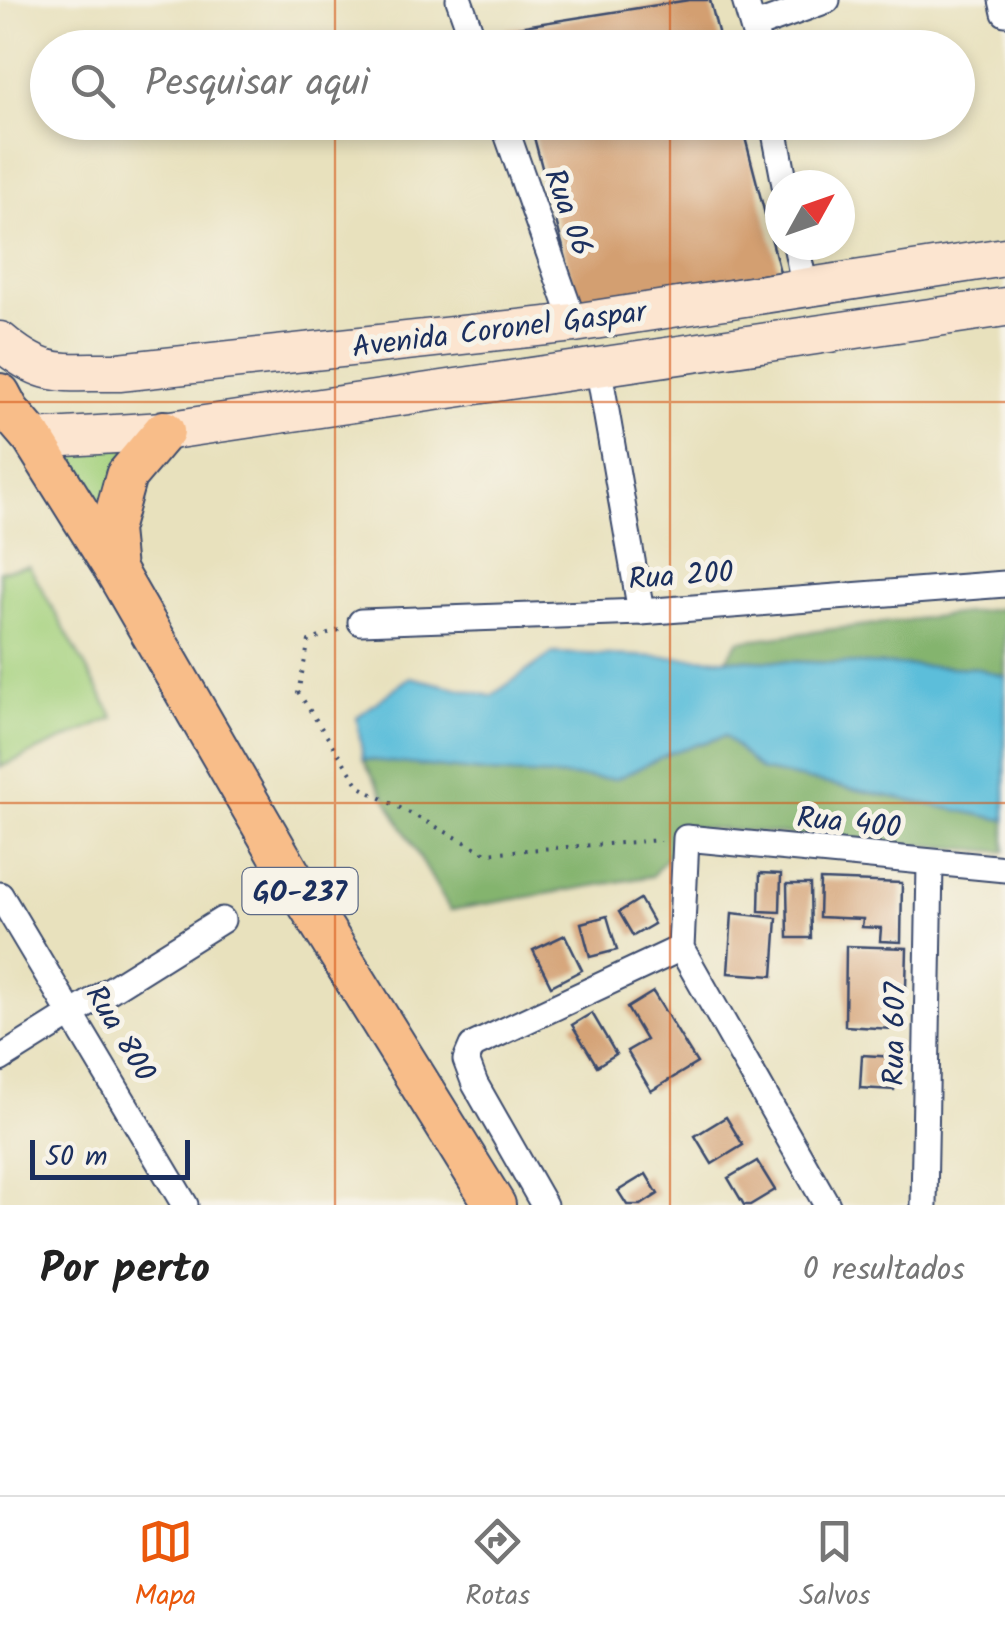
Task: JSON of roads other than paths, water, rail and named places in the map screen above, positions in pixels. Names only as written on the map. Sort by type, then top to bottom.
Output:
[{"type":"main road","name":"GO-237","points":[[11,414],[115,570],[300,891],[495,1205]]},
{"type":"main road","points":[[115,570],[111,530],[126,476],[164,430]]},
{"type":"street","points":[[459,0],[470,30]]},
{"type":"street","points":[[744,0],[755,30]]},
{"type":"street","points":[[770,30],[826,0]]},
{"type":"street","points":[[1002,0],[1005,13]]},
{"type":"street","name":"Rua 06","points":[[509,140],[574,323]]},
{"type":"street","points":[[776,140],[782,170]]},
{"type":"street","name":"Avenida Coronel Gaspar","points":[[44,371],[119,372],[574,323],[1005,257]]},
{"type":"street","points":[[799,260],[804,288]]},
{"type":"street","name":"Avenida Coronel Gaspar","points":[[11,414],[164,430],[1005,307]]},
{"type":"street","points":[[648,312],[660,356]]},
{"type":"street","points":[[0,341],[24,362],[44,371],[23,387],[11,414]]},
{"type":"street","points":[[598,364],[641,612]]},
{"type":"street","name":"Rua 200","points":[[362,622],[641,612],[1005,584]]},
{"type":"street","name":"Rua 400","points":[[681,948],[686,838],[1005,869]]},
{"type":"street","name":"Rua 607","points":[[924,1205],[930,864]]},
{"type":"street","name":"Rua 800","points":[[0,895],[185,1205]]},
{"type":"street","points":[[0,1060],[222,920]]},
{"type":"street","points":[[544,1205],[475,1084],[466,1060],[472,1046],[681,948],[827,1205]]},
{"type":"water","points":[[553,653],[976,668],[1005,677],[1005,820],[760,770],[725,736],[672,752],[616,779],[493,773],[363,759],[357,717],[410,677],[491,696]]}]
